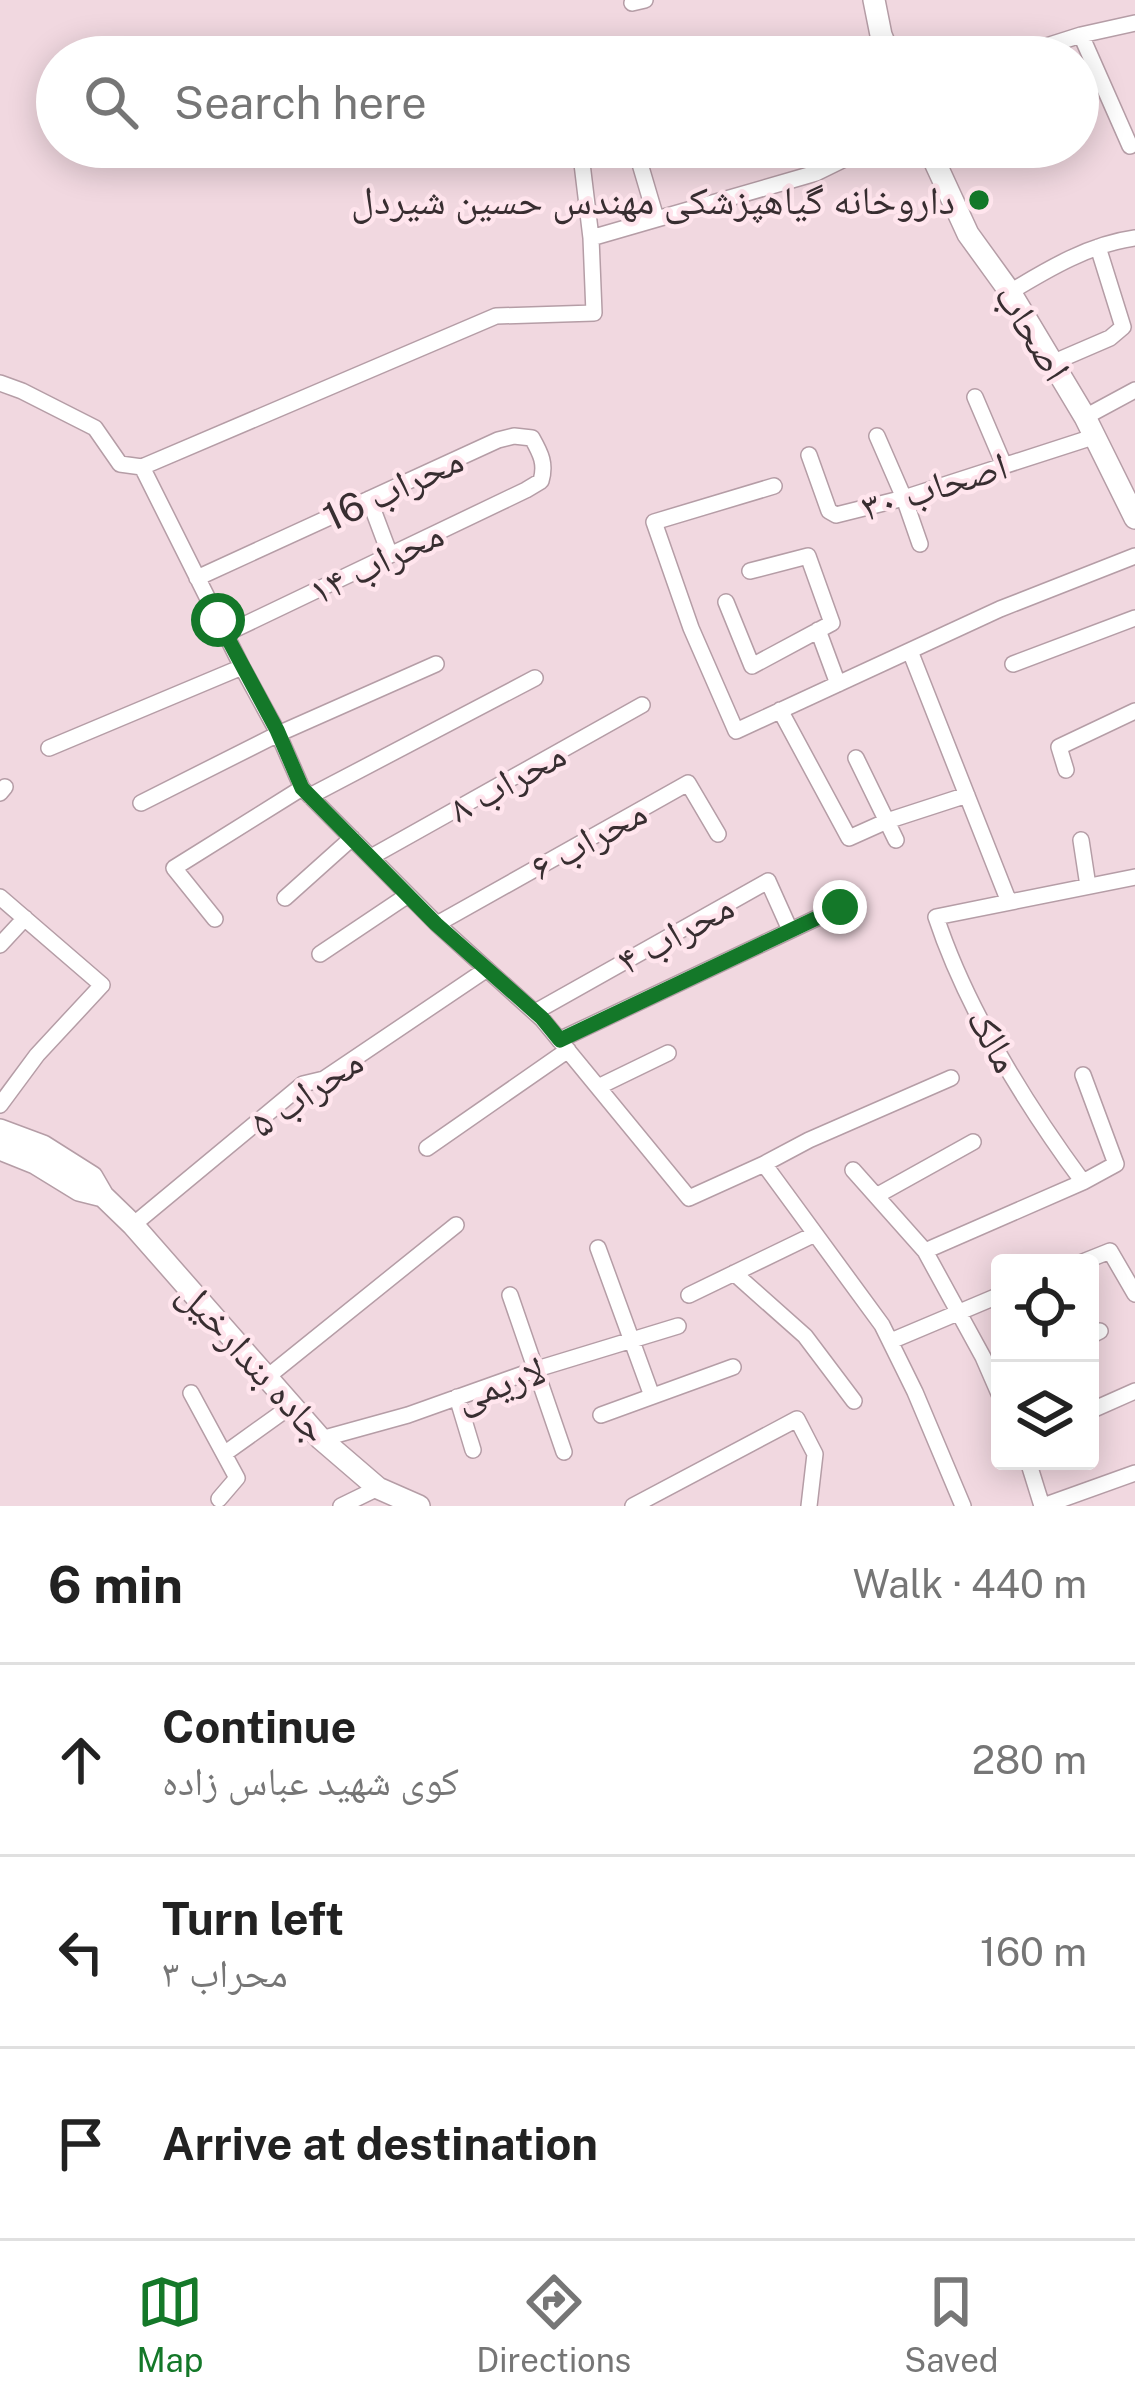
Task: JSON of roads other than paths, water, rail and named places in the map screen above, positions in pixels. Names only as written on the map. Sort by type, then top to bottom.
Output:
[{"type":"main road","points":[[874,0],[882,36]]},
{"type":"main road","name":"اصحاب","points":[[938,168],[968,234],[1010,292],[1091,427],[1135,518]]},
{"type":"main road","name":"جاده بندارخیل","points":[[0,1130],[43,1146],[92,1177],[103,1196],[322,1439],[377,1488],[419,1506]]},
{"type":"main road","name":"جاده بندارخیل","points":[[0,1149],[35,1162],[80,1190],[103,1196]]},
{"type":"street","points":[[1078,36],[1135,23]]},
{"type":"street","points":[[1099,76],[1130,146]]},
{"type":"street","points":[[0,383],[95,428],[120,464],[142,467],[496,316],[594,314],[583,168]]},
{"type":"street","points":[[641,168],[656,218]]},
{"type":"street","points":[[591,238],[826,168]]},
{"type":"street","points":[[1010,292],[1049,268],[1135,238]]},
{"type":"street","points":[[1052,363],[1124,328],[1098,248]]},
{"type":"street","name":"اصحاب ۳۰","points":[[809,454],[832,514],[904,498],[1004,465],[1091,427],[1135,390]]},
{"type":"street","points":[[975,397],[1004,465]]},
{"type":"street","points":[[878,436],[920,544]]},
{"type":"street","name":"محراب 16","points":[[197,578],[498,440],[532,438],[545,466],[542,481],[526,490]]},
{"type":"street","points":[[142,467],[306,792],[436,924],[535,1012],[689,1198],[951,1078]]},
{"type":"street","points":[[774,486],[654,522],[691,628],[736,730],[1000,609],[1135,556]]},
{"type":"street","name":"محراب ۱۴","points":[[225,634],[526,490]]},
{"type":"street","points":[[369,499],[390,555]]},
{"type":"street","points":[[726,602],[752,666],[832,623],[808,556],[750,571]]},
{"type":"street","points":[[1013,664],[1135,618]]},
{"type":"street","points":[[818,630],[838,684]]},
{"type":"street","points":[[910,650],[1010,902]]},
{"type":"street","points":[[141,803],[278,734],[436,664]]},
{"type":"street","points":[[49,748],[242,667]]},
{"type":"street","points":[[215,919],[174,868],[306,792],[535,678]]},
{"type":"street","name":"محراب ۸","points":[[371,857],[642,705]]},
{"type":"street","points":[[780,710],[849,838],[967,795]]},
{"type":"street","points":[[1066,770],[1059,747],[1135,711]]},
{"type":"street","points":[[856,758],[896,840]]},
{"type":"street","name":"محراب ۶","points":[[436,924],[688,783],[718,834]]},
{"type":"street","points":[[286,898],[352,838]]},
{"type":"street","points":[[1081,840],[1088,886]]},
{"type":"street","name":"مالک","points":[[1083,1182],[1007,1064],[952,964],[936,917],[1135,877]]},
{"type":"street","name":"محراب ۴","points":[[535,1012],[768,881],[790,930]]},
{"type":"street","points":[[320,954],[408,895]]},
{"type":"street","points":[[0,897],[102,985],[37,1055],[0,1105]]},
{"type":"street","points":[[427,1148],[564,1045],[840,907]]},
{"type":"street","points":[[0,945],[25,918]]},
{"type":"street","name":"محراب ۵","points":[[133,1225],[304,1084],[324,1079],[487,969]]},
{"type":"street","points":[[598,1087],[668,1053]]},
{"type":"street","points":[[925,1251],[1116,1164],[1083,1076]]},
{"type":"street","points":[[876,1196],[973,1142]]},
{"type":"street","points":[[764,1164],[882,1325],[963,1506]]},
{"type":"street","points":[[853,1170],[925,1251],[991,1367]]},
{"type":"street","points":[[266,1378],[456,1225]]},
{"type":"street","points":[[689,1294],[815,1234]]},
{"type":"street","points":[[598,1248],[652,1396]]},
{"type":"street","points":[[1099,1255],[1109,1251],[1135,1294]]},
{"type":"street","points":[[734,1273],[806,1336],[854,1401]]},
{"type":"street","points":[[510,1295],[564,1452]]},
{"type":"street","points":[[891,1341],[991,1299]]},
{"type":"street","name":"لاریمی","points":[[322,1439],[678,1326]]},
{"type":"street","points":[[601,1415],[733,1367]]},
{"type":"street","points":[[1099,1407],[1135,1391]]},
{"type":"street","points":[[191,1393],[237,1478],[219,1499]]},
{"type":"street","points":[[457,1397],[473,1450]]},
{"type":"street","points":[[224,1454],[291,1406]]},
{"type":"street","points":[[634,1506],[797,1419],[815,1454],[809,1506]]},
{"type":"street","points":[[1031,1470],[1043,1506],[1135,1473]]},
{"type":"street","points":[[341,1506],[377,1488]]},
{"type":"place","name":"داروخانه گیاهپزشکی مهندس حسین شیردل","points":[[979,200]]}]
